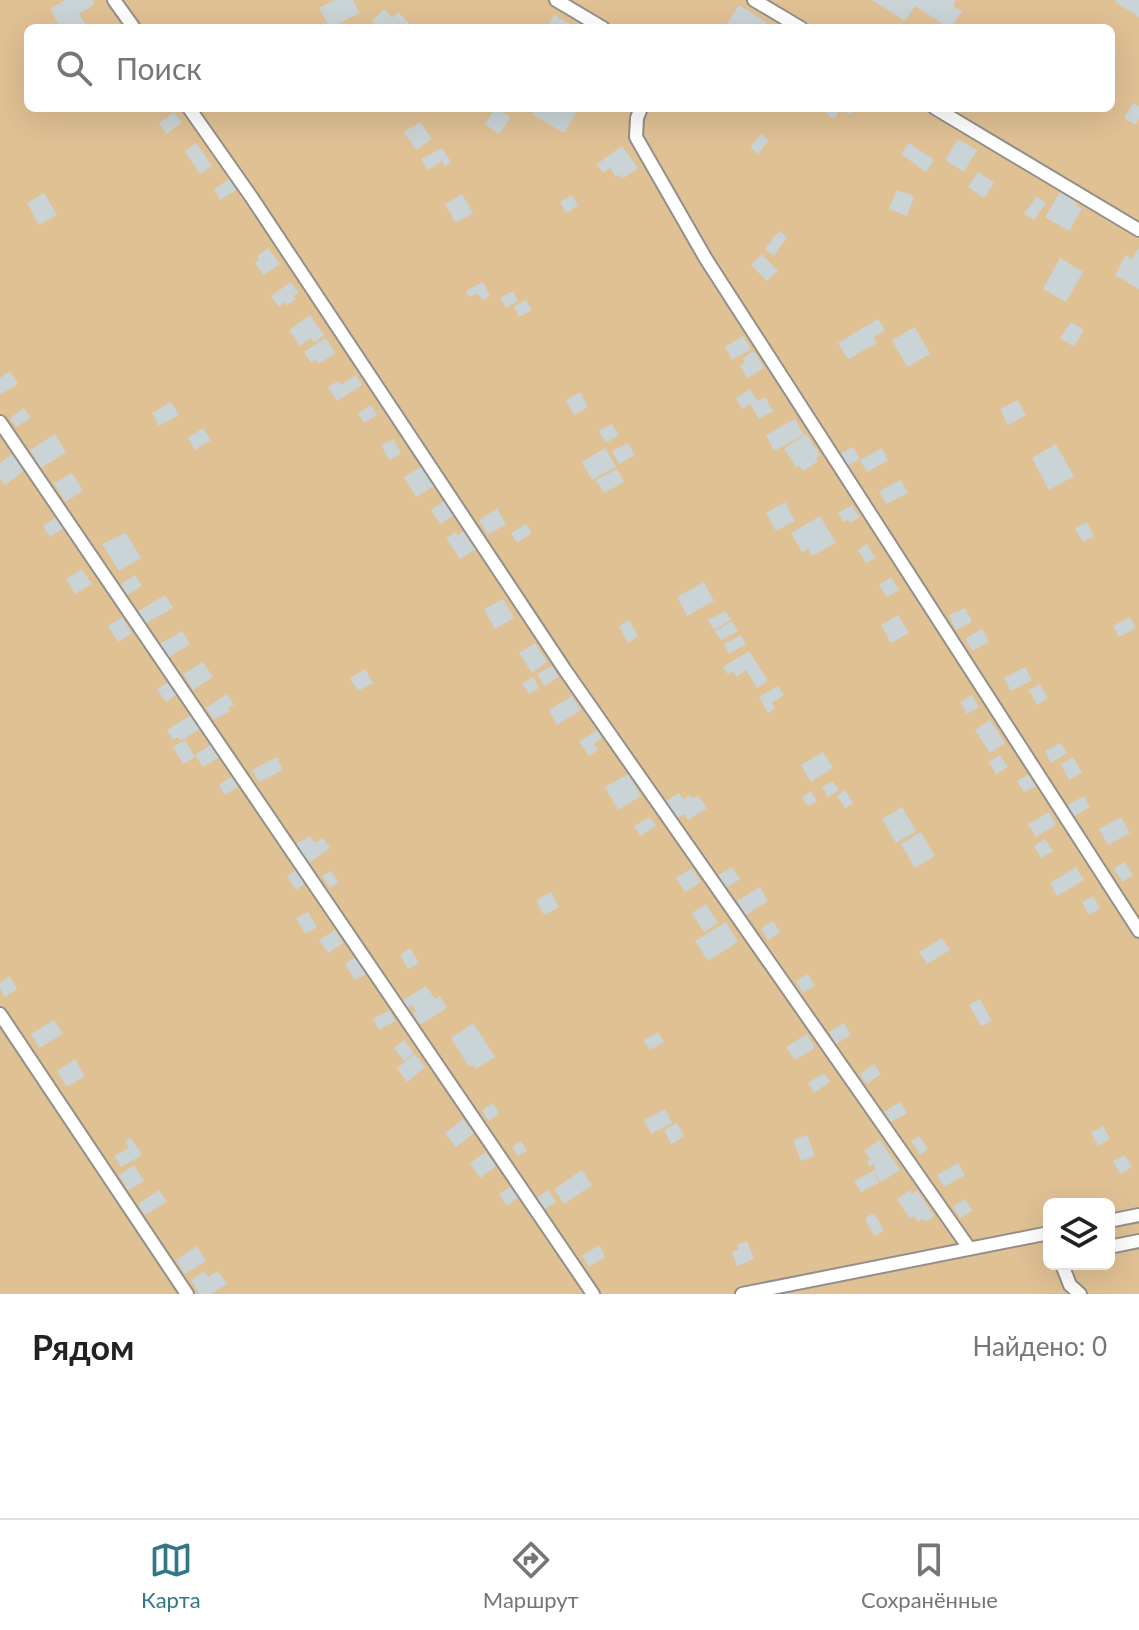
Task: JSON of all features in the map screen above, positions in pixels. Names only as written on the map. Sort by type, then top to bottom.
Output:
[{"type":"lane","points":[[114,0],[131,24]]},
{"type":"lane","points":[[556,0],[570,4],[598,24]]},
{"type":"lane","points":[[754,0],[794,24]]},
{"type":"lane","points":[[192,112],[565,670],[969,1248]]},
{"type":"lane","points":[[639,112],[636,137],[706,259],[1139,931]]},
{"type":"lane","points":[[942,112],[1139,230]]},
{"type":"lane","points":[[0,422],[593,1294]]},
{"type":"lane","points":[[0,1014],[187,1294]]},
{"type":"lane","points":[[1115,1220],[1139,1215]]},
{"type":"lane","points":[[742,1294],[1043,1234]]},
{"type":"lane","points":[[1115,1246],[1139,1241]]},
{"type":"lane","points":[[1064,1270],[1070,1285],[1080,1294]]},
{"type":"shaded area","points":[[0,0],[1139,0],[1139,1294],[0,1294]]},
{"type":"building","points":[[65,0],[92,0],[95,4],[79,14],[85,24],[59,24],[50,9]]},
{"type":"building","points":[[335,0],[353,0],[360,13],[338,24],[328,24],[319,8]]},
{"type":"building","points":[[872,0],[956,0],[953,6],[962,11],[954,24],[943,24],[915,6],[905,21]]},
{"type":"building","points":[[1139,0],[1139,17],[1115,2]]},
{"type":"building","points":[[739,5],[766,22],[765,24],[727,24]]},
{"type":"building","points":[[384,9],[392,18],[398,12],[410,24],[375,24],[372,21]]},
{"type":"building","points":[[554,15],[570,24],[548,24]]},
{"type":"building","points":[[1133,103],[1139,106],[1139,119],[1135,125],[1124,118]]},
{"type":"building","points":[[174,112],[182,123],[166,134],[159,123]]},
{"type":"building","points":[[492,112],[502,112],[511,117],[499,134],[485,124]]},
{"type":"building","points":[[533,112],[577,112],[564,133]]},
{"type":"building","points":[[824,112],[839,112],[834,119]]},
{"type":"building","points":[[420,122],[432,139],[416,150],[404,132]]},
{"type":"building","points":[[761,134],[769,140],[758,154],[750,147]]},
{"type":"building","points":[[958,139],[977,150],[964,172],[945,160]]},
{"type":"building","points":[[196,143],[212,166],[200,174],[185,151]]},
{"type":"building","points":[[909,143],[934,160],[926,172],[901,154]]},
{"type":"building","points":[[622,146],[638,168],[622,179],[619,174],[616,177],[610,168],[603,173],[597,164]]},
{"type":"building","points":[[442,148],[451,162],[445,166],[442,161],[428,170],[421,159]]},
{"type":"building","points":[[978,172],[994,183],[984,198],[968,187]]},
{"type":"building","points":[[229,179],[236,190],[220,200],[214,189]]},
{"type":"building","points":[[897,190],[914,196],[907,216],[889,209]]},
{"type":"building","points":[[1060,192],[1082,209],[1069,231],[1045,217]]},
{"type":"building","points":[[44,193],[57,215],[39,225],[27,203]]},
{"type":"building","points":[[462,194],[473,213],[456,223],[445,204]]},
{"type":"building","points":[[572,195],[578,206],[566,213],[560,202]]},
{"type":"building","points":[[1037,196],[1046,203],[1034,220],[1024,214]]},
{"type":"building","points":[[779,231],[787,237],[774,256],[765,249]]},
{"type":"building","points":[[268,248],[280,264],[264,275],[255,263],[259,260],[257,256]]},
{"type":"building","points":[[1139,248],[1139,289],[1115,275],[1126,255],[1132,259]]},
{"type":"building","points":[[762,254],[778,271],[767,281],[751,265]]},
{"type":"building","points":[[1060,258],[1083,272],[1066,302],[1043,289]]},
{"type":"building","points":[[291,282],[299,293],[293,296],[296,299],[279,307],[271,296]]},
{"type":"building","points":[[483,282],[490,296],[482,300],[478,293],[469,297],[466,291]]},
{"type":"building","points":[[513,291],[518,301],[506,308],[500,298]]},
{"type":"building","points":[[526,300],[532,310],[519,317],[514,306]]},
{"type":"building","points":[[310,315],[324,335],[314,343],[311,338],[300,346],[289,330]]},
{"type":"building","points":[[878,319],[885,330],[873,338],[877,343],[848,359],[838,343]]},
{"type":"building","points":[[1071,322],[1084,330],[1074,347],[1060,338]]},
{"type":"building","points":[[915,327],[930,354],[907,367],[892,340]]},
{"type":"building","points":[[743,336],[751,349],[732,360],[725,347]]},
{"type":"building","points":[[325,338],[336,353],[319,364],[316,360],[311,363],[304,352]]},
{"type":"building","points":[[754,351],[764,368],[747,378],[740,366],[745,363],[743,358]]},
{"type":"building","points":[[10,371],[18,384],[0,395],[0,378]]},
{"type":"building","points":[[356,375],[362,385],[337,401],[328,387],[338,381],[341,385]]},
{"type":"building","points":[[750,389],[757,401],[765,397],[773,411],[759,419],[750,404],[742,409],[736,398]]},
{"type":"building","points":[[580,392],[588,407],[574,415],[566,400]]},
{"type":"building","points":[[1018,400],[1026,415],[1008,425],[1000,409]]},
{"type":"building","points":[[171,402],[179,415],[159,426],[152,413]]},
{"type":"building","points":[[371,405],[377,415],[364,423],[358,413]]},
{"type":"building","points":[[24,408],[31,418],[16,427],[10,418]]},
{"type":"building","points":[[795,419],[804,435],[774,451],[766,435]]},
{"type":"building","points":[[612,424],[619,435],[606,443],[599,431]]},
{"type":"building","points":[[203,428],[211,440],[195,450],[188,438]]},
{"type":"building","points":[[55,434],[66,452],[41,468],[30,450]]},
{"type":"building","points":[[806,434],[820,455],[816,458],[818,461],[803,471],[796,467],[784,449]]},
{"type":"building","points":[[394,439],[401,454],[389,460],[381,445]]},
{"type":"building","points":[[628,443],[635,455],[619,464],[612,451]]},
{"type":"building","points":[[1056,444],[1074,476],[1049,490],[1032,458]]},
{"type":"building","points":[[853,447],[860,459],[845,467],[838,455]]},
{"type":"building","points":[[605,448],[616,467],[592,480],[582,462]]},
{"type":"building","points":[[882,448],[888,461],[867,472],[860,460]]},
{"type":"building","points":[[14,453],[26,469],[5,485],[0,478],[0,463]]},
{"type":"building","points":[[424,465],[436,485],[416,497],[404,477]]},
{"type":"building","points":[[617,469],[624,482],[604,493],[596,480]]},
{"type":"building","points":[[72,473],[83,491],[65,502],[54,483]]},
{"type":"building","points":[[901,480],[908,493],[886,504],[879,491]]},
{"type":"building","points":[[444,501],[454,515],[440,524],[431,510]]},
{"type":"building","points":[[785,502],[795,521],[776,531],[766,513]]},
{"type":"building","points":[[852,505],[859,517],[850,523],[848,520],[844,522],[838,513]]},
{"type":"building","points":[[497,508],[506,524],[488,535],[479,520]]},
{"type":"building","points":[[57,516],[64,528],[50,537],[43,526]]},
{"type":"building","points":[[820,516],[836,543],[812,556],[808,549],[802,552],[791,533]]},
{"type":"building","points":[[1087,522],[1094,536],[1083,542],[1075,528]]},
{"type":"building","points":[[526,524],[532,533],[517,543],[511,533]]},
{"type":"building","points":[[464,531],[476,549],[460,559],[446,538]]},
{"type":"building","points":[[126,533],[141,558],[119,571],[102,544]]},
{"type":"building","points":[[867,544],[875,558],[866,563],[858,550]]},
{"type":"building","points":[[82,569],[92,584],[75,594],[66,579]]},
{"type":"building","points":[[135,575],[142,586],[127,595],[121,584]]},
{"type":"building","points":[[891,577],[899,590],[887,597],[879,585]]},
{"type":"building","points":[[704,582],[714,601],[687,616],[677,597]]},
{"type":"building","points":[[165,595],[173,608],[144,624],[137,612]]},
{"type":"building","points":[[503,599],[514,618],[495,629],[484,609]]},
{"type":"building","points":[[965,608],[972,622],[956,630],[949,615]]},
{"type":"building","points":[[725,611],[731,620],[714,630],[708,620]]},
{"type":"building","points":[[898,615],[909,633],[891,643],[881,625]]},
{"type":"building","points":[[122,617],[132,633],[118,642],[108,626]]},
{"type":"building","points":[[1130,617],[1136,628],[1119,637],[1113,626]]},
{"type":"building","points":[[629,620],[638,636],[628,643],[619,626]]},
{"type":"building","points":[[732,621],[738,631],[721,640],[715,631]]},
{"type":"building","points":[[982,629],[989,642],[972,651],[965,639]]},
{"type":"building","points":[[182,631],[190,644],[168,658],[160,644]]},
{"type":"building","points":[[741,635],[746,644],[729,654],[724,644]]},
{"type":"building","points":[[535,643],[547,662],[532,673],[519,653]]},
{"type":"building","points":[[749,651],[768,681],[757,688],[746,670],[737,677],[733,671],[728,675],[723,667]]},
{"type":"building","points":[[203,662],[213,677],[193,690],[183,674]]},
{"type":"building","points":[[552,666],[559,677],[544,686],[537,674]]},
{"type":"building","points":[[1025,667],[1032,680],[1011,691],[1004,678]]},
{"type":"building","points":[[365,669],[373,683],[358,691],[350,678]]},
{"type":"building","points":[[533,677],[539,688],[529,694],[522,684]]},
{"type":"building","points":[[170,681],[179,693],[166,702],[157,689]]},
{"type":"building","points":[[1040,684],[1048,698],[1037,705],[1029,690]]},
{"type":"building","points":[[778,686],[784,695],[772,703],[775,709],[768,713],[759,697]]},
{"type":"building","points":[[227,694],[234,705],[214,720],[206,708]]},
{"type":"building","points":[[972,695],[979,707],[967,714],[960,702]]},
{"type":"building","points":[[572,696],[581,710],[557,725],[549,710]]},
{"type":"building","points":[[191,715],[200,729],[180,741],[178,737],[173,740],[167,730]]},
{"type":"building","points":[[990,720],[1005,743],[990,753],[975,730]]},
{"type":"building","points":[[597,730],[602,738],[594,744],[598,750],[589,756],[579,742]]},
{"type":"building","points":[[185,740],[195,757],[183,764],[173,747]]},
{"type":"building","points":[[1061,743],[1067,753],[1051,763],[1045,751]]},
{"type":"building","points":[[212,744],[220,757],[203,767],[195,755]]},
{"type":"building","points":[[823,752],[833,768],[811,782],[801,765]]},
{"type":"building","points":[[1000,755],[1008,767],[996,774],[989,762]]},
{"type":"building","points":[[277,757],[283,770],[259,782],[252,770]]},
{"type":"building","points":[[1073,757],[1082,773],[1069,780],[1061,764]]},
{"type":"building","points":[[628,774],[641,796],[618,810],[605,787]]},
{"type":"building","points":[[1029,774],[1036,786],[1024,792],[1017,781]]},
{"type":"building","points":[[232,776],[239,786],[225,795],[219,785]]},
{"type":"building","points":[[832,781],[839,790],[828,797],[822,787]]},
{"type":"building","points":[[845,790],[853,803],[845,808],[837,796]]},
{"type":"building","points":[[811,791],[817,801],[808,806],[802,797]]},
{"type":"building","points":[[679,793],[683,799],[698,795],[707,808],[688,820],[684,814],[677,818],[666,801]]},
{"type":"building","points":[[1084,796],[1090,807],[1074,816],[1068,805]]},
{"type":"building","points":[[902,807],[916,831],[896,843],[882,819]]},
{"type":"building","points":[[1049,812],[1056,825],[1036,837],[1028,824]]},
{"type":"building","points":[[650,817],[656,826],[640,836],[634,826]]},
{"type":"building","points":[[1121,817],[1130,833],[1108,845],[1099,829]]},
{"type":"building","points":[[921,832],[935,856],[915,868],[901,844]]},
{"type":"building","points":[[310,836],[315,843],[323,838],[330,848],[309,863],[296,844]]},
{"type":"building","points":[[1045,839],[1053,851],[1041,858],[1034,846]]},
{"type":"building","points":[[1125,862],[1133,875],[1122,882],[1114,868]]},
{"type":"building","points":[[732,867],[740,879],[725,889],[717,876]]},
{"type":"building","points":[[1076,867],[1084,880],[1057,896],[1050,883]]},
{"type":"building","points":[[692,868],[701,882],[685,892],[676,878]]},
{"type":"building","points":[[296,870],[305,884],[296,890],[287,876]]},
{"type":"building","points":[[331,871],[338,882],[330,888],[322,876]]},
{"type":"building","points":[[760,887],[768,901],[746,915],[737,901]]},
{"type":"building","points":[[551,892],[559,907],[544,915],[536,900]]},
{"type":"building","points":[[1093,896],[1100,908],[1089,915],[1082,902]]},
{"type":"building","points":[[706,904],[718,923],[704,932],[692,913]]},
{"type":"building","points":[[308,912],[317,927],[305,934],[296,918]]},
{"type":"building","points":[[773,921],[780,932],[768,940],[761,928]]},
{"type":"building","points":[[726,922],[738,942],[708,961],[695,941]]},
{"type":"building","points":[[335,930],[343,943],[328,953],[319,940]]},
{"type":"building","points":[[942,938],[950,950],[927,964],[919,952]]},
{"type":"building","points":[[410,948],[419,963],[408,969],[400,955]]},
{"type":"building","points":[[356,957],[366,974],[355,980],[345,964]]},
{"type":"building","points":[[808,974],[815,986],[803,993],[796,981]]},
{"type":"building","points":[[10,976],[17,989],[5,997],[0,983]]},
{"type":"building","points":[[426,986],[435,999],[440,996],[447,1008],[420,1025],[412,1005],[408,1008],[403,1000]]},
{"type":"building","points":[[980,999],[992,1021],[981,1026],[969,1005]]},
{"type":"building","points":[[389,1010],[395,1021],[379,1030],[373,1019]]},
{"type":"building","points":[[54,1020],[63,1034],[39,1048],[31,1034]]},
{"type":"building","points":[[473,1023],[495,1057],[476,1069],[473,1065],[469,1067],[451,1038]]},
{"type":"building","points":[[844,1023],[851,1035],[836,1044],[829,1032]]},
{"type":"building","points":[[658,1032],[664,1042],[650,1050],[644,1040]]},
{"type":"building","points":[[807,1034],[815,1048],[795,1060],[786,1047]]},
{"type":"building","points":[[404,1040],[414,1053],[404,1061],[394,1048]]},
{"type":"building","points":[[415,1054],[425,1067],[407,1082],[397,1068]]},
{"type":"building","points":[[75,1059],[85,1076],[67,1087],[57,1071]]},
{"type":"building","points":[[874,1064],[881,1074],[867,1084],[860,1074]]},
{"type":"building","points":[[824,1073],[830,1082],[814,1093],[808,1083]]},
{"type":"building","points":[[900,1102],[907,1113],[891,1122],[884,1112]]},
{"type":"building","points":[[493,1103],[499,1114],[489,1121],[482,1110]]},
{"type":"building","points":[[665,1109],[672,1123],[651,1134],[644,1120]]},
{"type":"building","points":[[463,1119],[474,1133],[456,1147],[445,1133]]},
{"type":"building","points":[[677,1123],[684,1136],[671,1144],[664,1130]]},
{"type":"building","points":[[1103,1126],[1110,1139],[1098,1146],[1091,1133]]},
{"type":"building","points":[[807,1135],[815,1156],[801,1161],[793,1140]]},
{"type":"building","points":[[919,1136],[928,1149],[920,1155],[911,1141]]},
{"type":"building","points":[[131,1138],[142,1155],[121,1167],[114,1156],[129,1148],[125,1141]]},
{"type":"building","points":[[880,1140],[900,1170],[881,1182],[873,1171],[876,1169],[873,1164],[870,1167],[867,1161],[870,1159],[864,1151]]},
{"type":"building","points":[[521,1141],[527,1151],[518,1156],[512,1147]]},
{"type":"building","points":[[486,1152],[496,1166],[480,1178],[470,1163]]},
{"type":"building","points":[[1125,1155],[1132,1167],[1120,1174],[1113,1161]]},
{"type":"building","points":[[958,1163],[965,1175],[944,1187],[937,1175]]},
{"type":"building","points":[[134,1165],[144,1181],[128,1190],[119,1175]]},
{"type":"building","points":[[582,1170],[592,1185],[564,1204],[554,1189]]},
{"type":"building","points":[[873,1171],[879,1183],[861,1192],[854,1181]]},
{"type":"building","points":[[510,1187],[518,1198],[507,1206],[499,1194]]},
{"type":"building","points":[[159,1190],[167,1202],[145,1215],[138,1204]]},
{"type":"building","points":[[548,1190],[556,1202],[541,1211],[533,1200]]},
{"type":"building","points":[[910,1190],[912,1194],[917,1190],[934,1216],[926,1222],[923,1219],[918,1222],[914,1216],[910,1219],[897,1199]]},
{"type":"building","points":[[965,1199],[972,1211],[960,1218],[953,1206]]},
{"type":"building","points":[[874,1213],[884,1231],[874,1236],[865,1218]]},
{"type":"building","points":[[747,1241],[754,1259],[737,1266],[732,1252],[739,1249],[737,1245]]},
{"type":"building","points":[[599,1245],[605,1257],[589,1267],[582,1256]]},
{"type":"building","points":[[197,1246],[206,1261],[185,1274],[176,1260]]},
{"type":"building","points":[[204,1271],[208,1277],[218,1271],[227,1284],[211,1294],[199,1294],[191,1280]]}]
